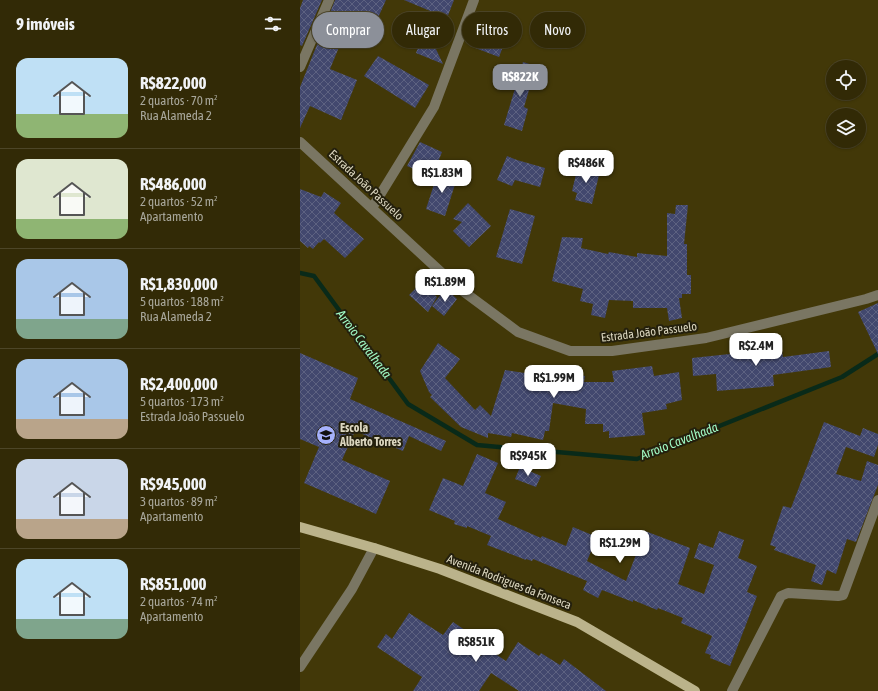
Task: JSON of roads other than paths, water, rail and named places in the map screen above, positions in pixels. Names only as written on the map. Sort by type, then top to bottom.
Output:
[{"type":"main road","name":"Avenida Rodrigues da Fonseca","points":[[300,527],[440,569],[578,622],[695,691]]},
{"type":"street","points":[[300,66],[329,0]]},
{"type":"street","points":[[372,208],[434,106],[474,0]]},
{"type":"street","name":"Estrada João Passuelo","points":[[300,142],[456,286],[518,332],[570,351],[612,351],[706,338],[878,295]]},
{"type":"street","points":[[732,691],[781,596],[788,593],[838,596],[843,594],[878,500]]},
{"type":"street","points":[[300,667],[352,589],[374,548]]},
{"type":"waterway","name":"Arroio Cavalhada","points":[[300,273],[314,276],[408,404],[477,445],[637,459],[842,377],[878,354]]},
{"type":"place","name":"Escola Alberto Torres","points":[[326,435]]}]
